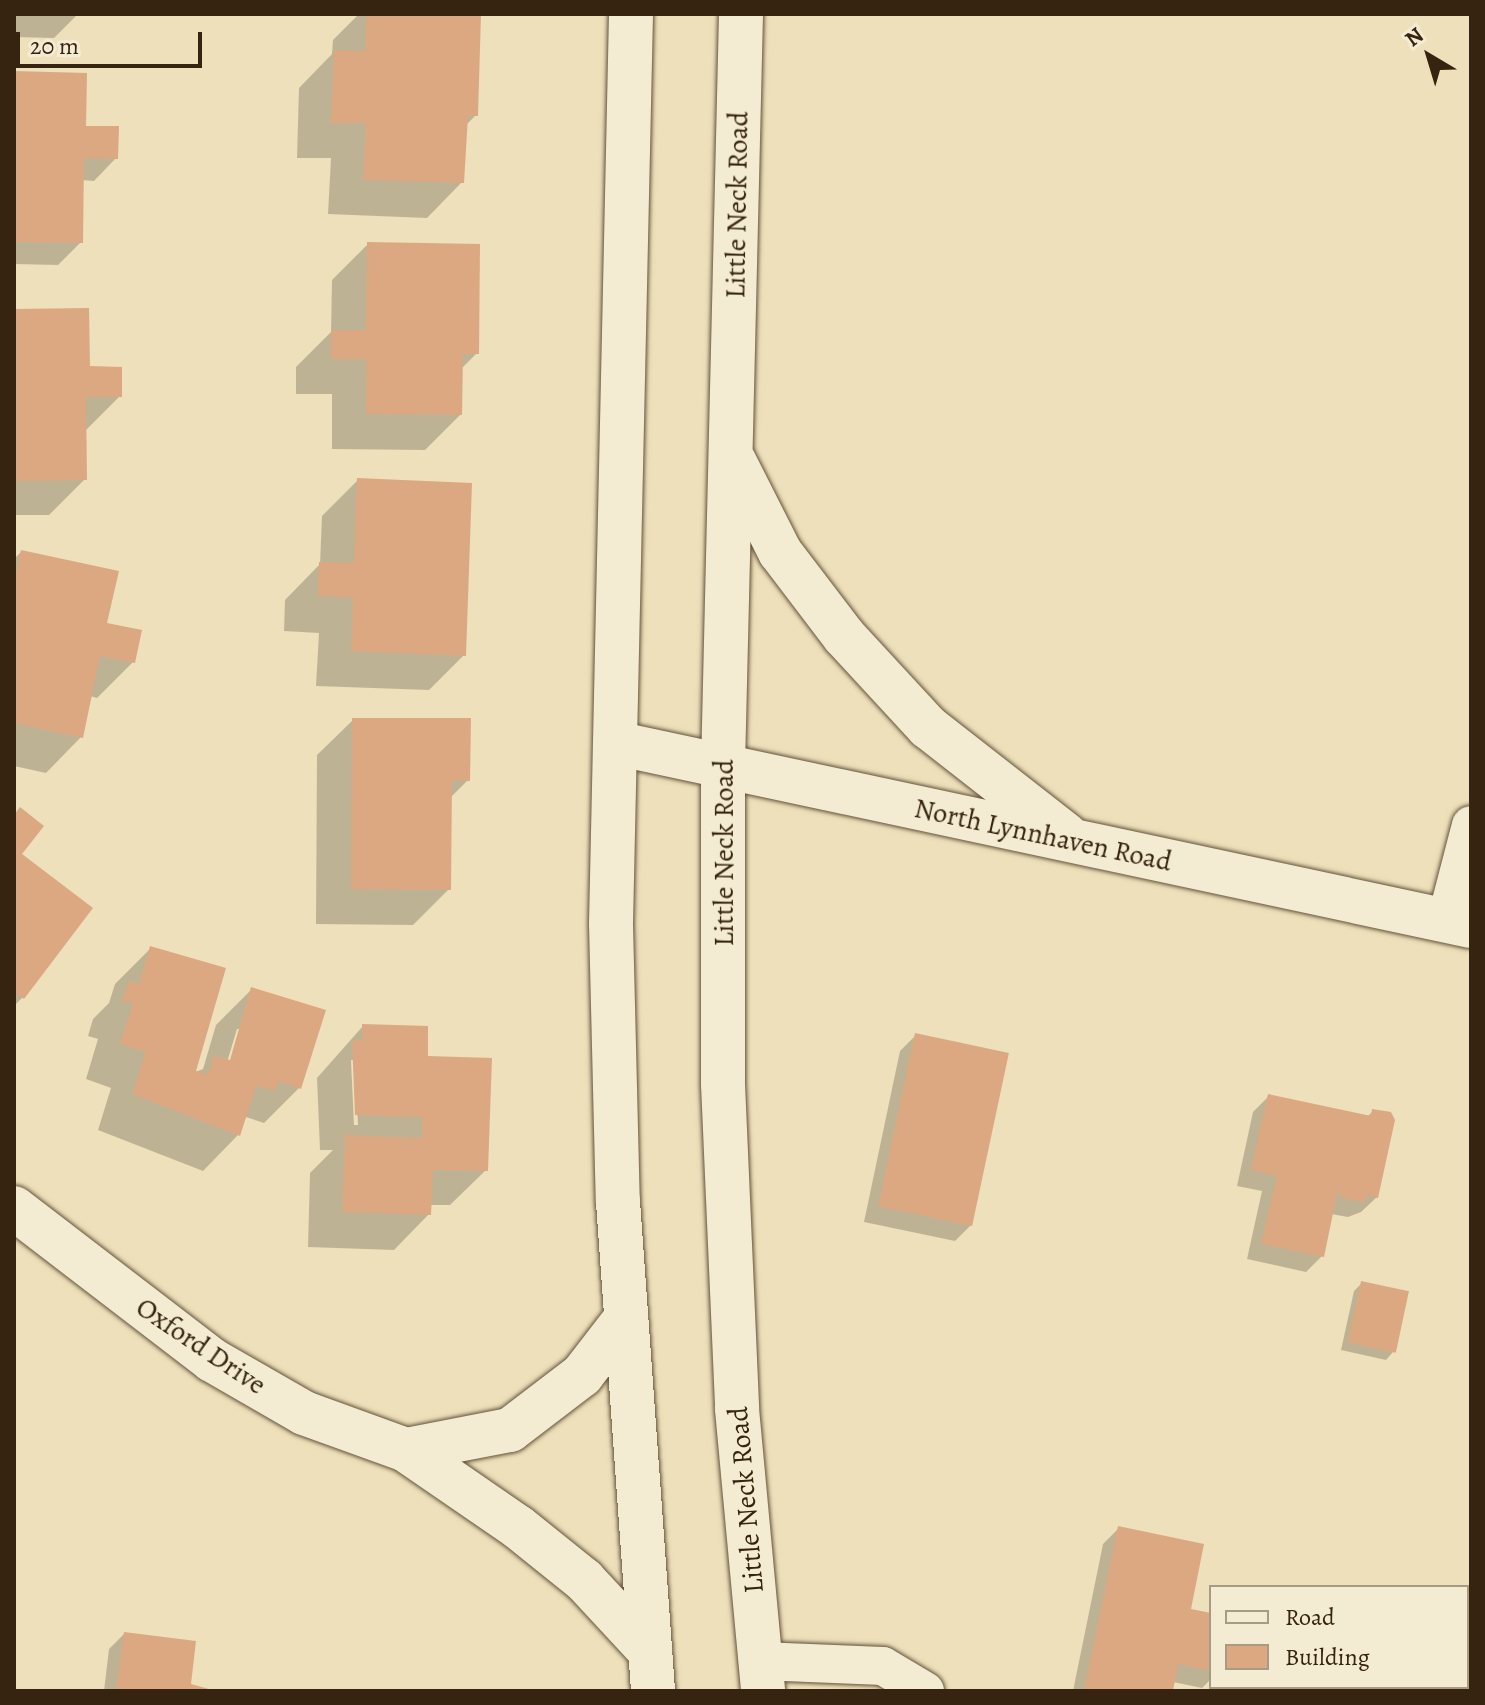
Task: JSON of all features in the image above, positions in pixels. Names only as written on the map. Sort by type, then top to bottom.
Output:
[{"type":"street","points":[[631,14],[611,924],[626,1318],[652,1671]]},
{"type":"street","name":"Little Neck Road","points":[[741,14],[723,767],[724,1100],[737,1409],[761,1676]]},
{"type":"street","points":[[731,455],[780,552],[844,636],[928,727],[1074,842]]},
{"type":"street","name":"North Lynnhaven Road","points":[[615,743],[1458,924]]},
{"type":"street","name":"Oxford Drive","points":[[14,1208],[212,1360],[327,1424],[406,1450],[584,1580],[652,1671]]},
{"type":"street","name":"Oxford Drive","points":[[406,1450],[510,1430],[582,1375],[626,1318]]},
{"type":"lane","points":[[1458,924],[1471,825]]},
{"type":"lane","points":[[761,1676],[883,1666],[925,1691]]},
{"type":"building","points":[[367,14],[481,14],[478,116],[468,116],[464,183],[363,180],[366,123],[331,123],[334,50],[365,51]]},
{"type":"building","points":[[14,71],[87,73],[86,126],[119,126],[118,159],[84,158],[83,243],[14,242]]},
{"type":"building","points":[[367,242],[480,244],[479,354],[463,354],[462,415],[366,414],[367,359],[331,359],[331,330],[366,330]]},
{"type":"building","points":[[89,308],[90,366],[122,367],[122,397],[86,397],[87,480],[14,481],[14,309]]},
{"type":"building","points":[[357,478],[472,483],[466,656],[351,651],[353,598],[318,596],[319,562],[354,563]]},
{"type":"building","points":[[21,550],[119,571],[107,623],[142,630],[135,663],[100,656],[83,738],[14,723],[14,581]]},
{"type":"building","points":[[352,718],[471,718],[470,781],[452,780],[451,890],[351,889]]},
{"type":"building","points":[[20,807],[44,826],[22,854],[93,908],[24,999],[14,992],[14,815]]},
{"type":"building","points":[[150,946],[226,968],[196,1071],[208,1075],[214,1056],[230,1060],[251,987],[326,1010],[301,1089],[279,1081],[275,1091],[256,1086],[240,1136],[132,1094],[146,1052],[120,1044],[133,1003],[122,1001],[129,981],[139,984]]},
{"type":"building","points":[[362,1024],[428,1026],[428,1056],[492,1058],[488,1171],[433,1170],[431,1215],[342,1212],[345,1135],[422,1138],[422,1117],[355,1115],[352,1040],[362,1040]]},
{"type":"building","points":[[915,1033],[1009,1053],[972,1226],[878,1206]]},
{"type":"building","points":[[1268,1094],[1371,1116],[1372,1109],[1391,1112],[1395,1120],[1378,1198],[1367,1195],[1365,1202],[1341,1198],[1338,1189],[1324,1257],[1261,1244],[1277,1176],[1251,1170]]},
{"type":"building","points":[[1361,1281],[1409,1291],[1396,1353],[1348,1343]]},
{"type":"building","points":[[1118,1526],[1204,1544],[1191,1609],[1209,1613],[1209,1671],[1178,1664],[1173,1691],[1084,1691]]},
{"type":"building","points":[[124,1632],[196,1641],[191,1684],[216,1691],[116,1691]]},
{"type":"building","points":[[1384,1689],[1458,1689],[1384,1691]]}]
